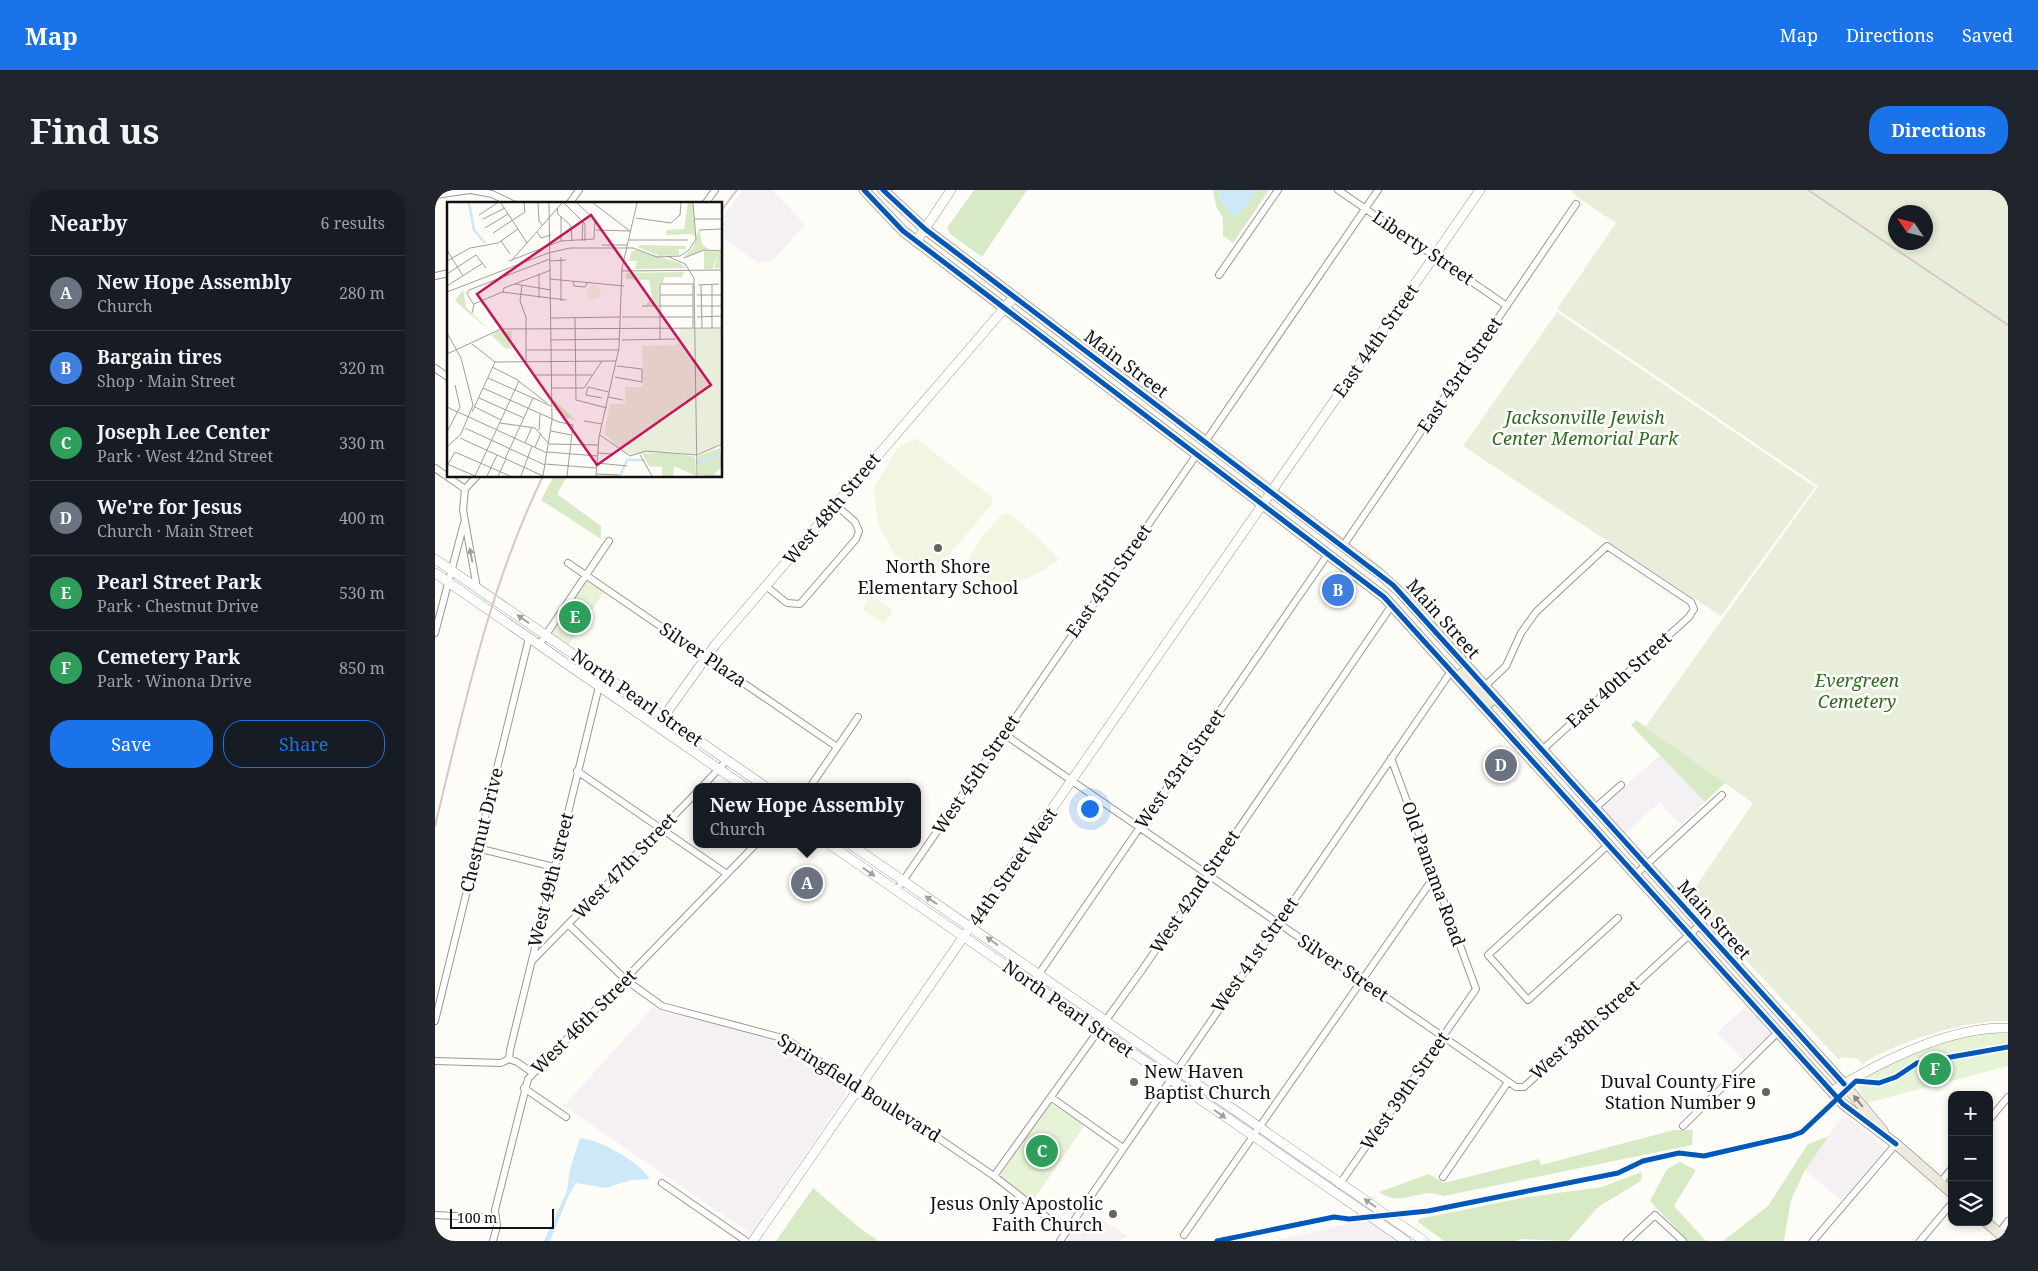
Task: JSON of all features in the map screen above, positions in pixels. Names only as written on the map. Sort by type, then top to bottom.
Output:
[{"type":"main road","name":"Main Street","points":[[864,190],[901,229],[917,242],[1371,586],[1392,605],[1832,1091],[1864,1121],[1896,1144],[1948,1190]]},
{"type":"main road","name":"Main Street","points":[[883,190],[925,229],[1343,546],[1401,593],[1896,1144]]},
{"type":"main road","points":[[1452,670],[1463,673],[1498,710],[1529,735]]},
{"type":"main road","points":[[1991,1226],[2008,1241]]},
{"type":"street","points":[[435,195],[470,190],[492,194],[509,202]]},
{"type":"street","points":[[570,202],[579,190]]},
{"type":"street","points":[[706,202],[715,190]]},
{"type":"street","points":[[917,242],[951,190]]},
{"type":"street","points":[[1219,275],[1278,190]]},
{"type":"street","name":"Liberty Street","points":[[1338,190],[1507,306]]},
{"type":"street","points":[[1205,442],[1378,190]]},
{"type":"street","name":"East 44th Street","points":[[1272,492],[1480,190]]},
{"type":"street","name":"East 43rd Street","points":[[1343,546],[1576,204]]},
{"type":"street","name":"West 48th Street","points":[[657,726],[705,658],[1014,297]]},
{"type":"street","points":[[435,368],[447,377]]},
{"type":"street","name":"East 45th Street","points":[[1021,709],[1197,454]]},
{"type":"street","points":[[435,468],[447,476]]},
{"type":"street","points":[[449,478],[465,489]]},
{"type":"street","points":[[475,478],[465,489],[465,522],[477,588]]},
{"type":"street","name":"44th Street West","points":[[753,1241],[1272,492]]},
{"type":"street","points":[[767,587],[787,603],[800,604],[856,539],[859,531],[855,522],[836,505]]},
{"type":"street","points":[[435,633],[465,522]]},
{"type":"street","points":[[539,645],[609,541]]},
{"type":"street","name":"East 40th Street","points":[[1485,686],[1506,666],[1524,628],[1536,612],[1607,546],[1691,602],[1694,609],[1689,617],[1542,750]]},
{"type":"street","name":"West 43rd Street","points":[[1032,984],[1328,554]]},
{"type":"street","name":"North Pearl Street","points":[[435,558],[760,783]]},
{"type":"street","name":"Silver Plaza","points":[[568,563],[837,747]]},
{"type":"street","name":"North Pearl Street","points":[[435,574],[739,783]]},
{"type":"street","name":"West 42nd Street","points":[[994,1176],[1041,1108],[1052,1098],[1099,1031],[1392,605]]},
{"type":"street","name":"Chestnut Drive","points":[[435,1021],[529,638]]},
{"type":"street","name":"West 41st Street","points":[[1059,1241],[1452,670]]},
{"type":"street","name":"West 49th street","points":[[509,1059],[531,961],[602,674]]},
{"type":"street","name":"West 45th Street","points":[[896,891],[1021,709]]},
{"type":"street","points":[[813,783],[858,717]]},
{"type":"street","name":"Silver Street","points":[[1004,734],[1508,1082]]},
{"type":"street","name":"Old Panama Road","points":[[1391,758],[1475,989]]},
{"type":"street","points":[[706,783],[727,760]]},
{"type":"street","points":[[577,771],[727,874]]},
{"type":"street","points":[[1595,808],[1621,785]]},
{"type":"street","points":[[1635,875],[1722,795]]},
{"type":"street","name":"West 47th Street","points":[[531,961],[693,796]]},
{"type":"street","points":[[1609,846],[1488,955],[1528,1000],[1618,918]]},
{"type":"street","points":[[477,848],[554,867]]},
{"type":"street","name":"West 46th Street","points":[[493,1241],[496,1218],[495,1210],[524,1088],[533,1073],[752,848]]},
{"type":"street","name":"North Pearl Street","points":[[835,848],[1406,1241]]},
{"type":"street","name":"North Pearl Street","points":[[856,848],[1424,1241]]},
{"type":"street","points":[[1184,1235],[1434,877]]},
{"type":"street","name":"Springfield Boulevard","points":[[568,924],[625,980],[662,1006],[778,1035],[858,1087],[887,1102],[994,1176],[1066,1232]]},
{"type":"street","name":"West 38th Street","points":[[1443,1177],[1508,1082],[1516,1087],[1524,1087],[1700,925]]},
{"type":"street","name":"West 39th Street","points":[[1334,1192],[1475,989]]},
{"type":"street","points":[[1832,1091],[1887,1059],[1966,1032],[2008,1028]]},
{"type":"street","points":[[1683,1126],[1778,1032]]},
{"type":"street","points":[[435,1061],[501,1063],[509,1059],[533,1073]]},
{"type":"street","points":[[524,1088],[566,1117]]},
{"type":"street","points":[[1993,1115],[2008,1097]]},
{"type":"street","points":[[1052,1098],[1123,1148]]},
{"type":"street","points":[[1813,1241],[1896,1144]]},
{"type":"street","points":[[1939,1183],[1948,1173]]},
{"type":"street","points":[[662,1183],[746,1241]]},
{"type":"street","points":[[1920,1241],[1948,1209]]},
{"type":"street","points":[[435,1215],[496,1218]]},
{"type":"street","points":[[1627,1241],[1652,1216],[1658,1215],[1683,1241]]},
{"type":"street","points":[[1999,1232],[2008,1221]]},
{"type":"shaded area","points":[[743,190],[772,190],[805,224],[773,261],[758,263],[723,237],[723,216]]},
{"type":"shaded area","points":[[1660,755],[1705,802],[1680,825],[1660,802],[1625,834],[1601,808]]},
{"type":"shaded area","points":[[1746,1006],[1771,1034],[1743,1060],[1717,1033]]},
{"type":"shaded area","points":[[653,1007],[664,1012],[775,1038],[847,1087],[845,1096],[751,1234],[564,1106]]},
{"type":"shaded area","points":[[1844,1114],[1886,1149],[1841,1201],[1805,1170]]},
{"type":"shaded area","points":[[1088,1210],[1128,1237],[1115,1241],[1067,1241]]},
{"type":"shaded area","points":[[1367,1219],[1400,1241],[1274,1241]]},
{"type":"green space","points":[[974,190],[1027,190],[982,257],[950,234],[947,228]]},
{"type":"green space","points":[[1213,190],[1220,190],[1219,199],[1238,216],[1257,190],[1269,190],[1233,243],[1223,236],[1223,218],[1216,206]]},
{"type":"green space","name":"Evergreen Cemetery","points":[[1571,190],[2008,190],[2008,1021],[1973,1024],[1932,1034],[1893,1048],[1862,1064],[1858,1059],[1842,1057],[1839,1060],[1688,898],[1753,803],[1645,727],[1818,486],[1557,309],[1616,223],[1577,197]]},
{"type":"green space","name":"Jacksonville Jewish Center Memorial Park","points":[[1557,312],[1815,487],[1721,616],[1463,446]]},
{"type":"green space","points":[[915,438],[991,496],[993,503],[930,577],[896,557],[878,524],[874,487],[898,448]]},
{"type":"green space","points":[[553,478],[566,478],[557,494],[601,526],[601,539],[541,500]]},
{"type":"green space","points":[[1003,514],[1009,514],[1037,536],[1059,560],[1025,579],[1006,583],[985,580],[965,567],[981,537]]},
{"type":"green space","points":[[586,580],[604,592],[568,646],[551,634]]},
{"type":"green space","points":[[871,596],[893,611],[884,624],[862,609]]},
{"type":"green space","points":[[1636,720],[1725,783],[1705,802],[1631,725]]},
{"type":"green space","points":[[2008,1033],[2008,1066],[1867,1103],[1858,1087],[1875,1070],[1911,1054],[1977,1034]]},
{"type":"green space","points":[[1050,1103],[1085,1125],[1032,1202],[999,1177]]},
{"type":"green space","points":[[1674,1130],[1693,1130],[1692,1145],[1444,1196],[1428,1193],[1398,1199],[1379,1192],[1429,1174],[1444,1183],[1539,1159],[1541,1165]]},
{"type":"green space","points":[[1829,1136],[1805,1170],[1791,1200],[1784,1241],[1723,1241],[1768,1206],[1808,1144]]},
{"type":"green space","points":[[1680,1162],[1696,1170],[1674,1206],[1706,1241],[1688,1241],[1650,1201],[1667,1169]]},
{"type":"green space","points":[[1642,1172],[1641,1181],[1598,1207],[1568,1241],[1520,1239],[1516,1241],[1444,1241],[1418,1222],[1419,1219],[1521,1198],[1602,1187]]},
{"type":"green space","points":[[813,1188],[862,1230],[879,1241],[776,1241]]},
{"type":"water","points":[[1220,190],[1257,190],[1238,216],[1233,216],[1219,199]]},
{"type":"water","points":[[580,1138],[598,1143],[618,1152],[637,1165],[650,1179],[631,1180],[606,1188],[576,1183],[568,1197],[550,1241],[544,1241],[567,1191],[570,1169]]},
{"type":"railway","points":[[723,208],[737,190]]},
{"type":"railway","points":[[1808,190],[2008,325]]},
{"type":"railway","points":[[435,826],[468,692],[493,604],[507,561],[542,478]]},
{"type":"cycle path","points":[[864,190],[903,231],[1384,597],[1843,1104],[1896,1144]]},
{"type":"cycle path","points":[[883,190],[925,229],[1393,585],[1844,1084]]},
{"type":"cycle path","points":[[1217,1241],[1334,1217],[1349,1219],[1428,1211],[1618,1173],[1643,1161],[1679,1153],[1704,1156],[1791,1136],[1802,1132],[1856,1081],[1879,1083],[1896,1077],[1917,1063],[2008,1047]]},
{"type":"place","name":"North Shore Elementary School","points":[[938,548]]},
{"type":"place","name":"Bargain tires","points":[[1338,590]]},
{"type":"place","name":"Pearl Street Park","points":[[575,617]]},
{"type":"place","name":"We're for Jesus","points":[[1501,765]]},
{"type":"place","name":"New Hope Assembly","points":[[807,883]]},
{"type":"place","name":"Cemetery Park","points":[[1935,1069]]},
{"type":"place","name":"New Haven Baptist Church","points":[[1134,1082]]},
{"type":"place","name":"Duval County Fire Station Number 9","points":[[1766,1092]]},
{"type":"place","name":"Joseph Lee Center","points":[[1042,1151]]},
{"type":"place","name":"Jesus Only Apostolic Faith Church","points":[[1113,1214]]}]
